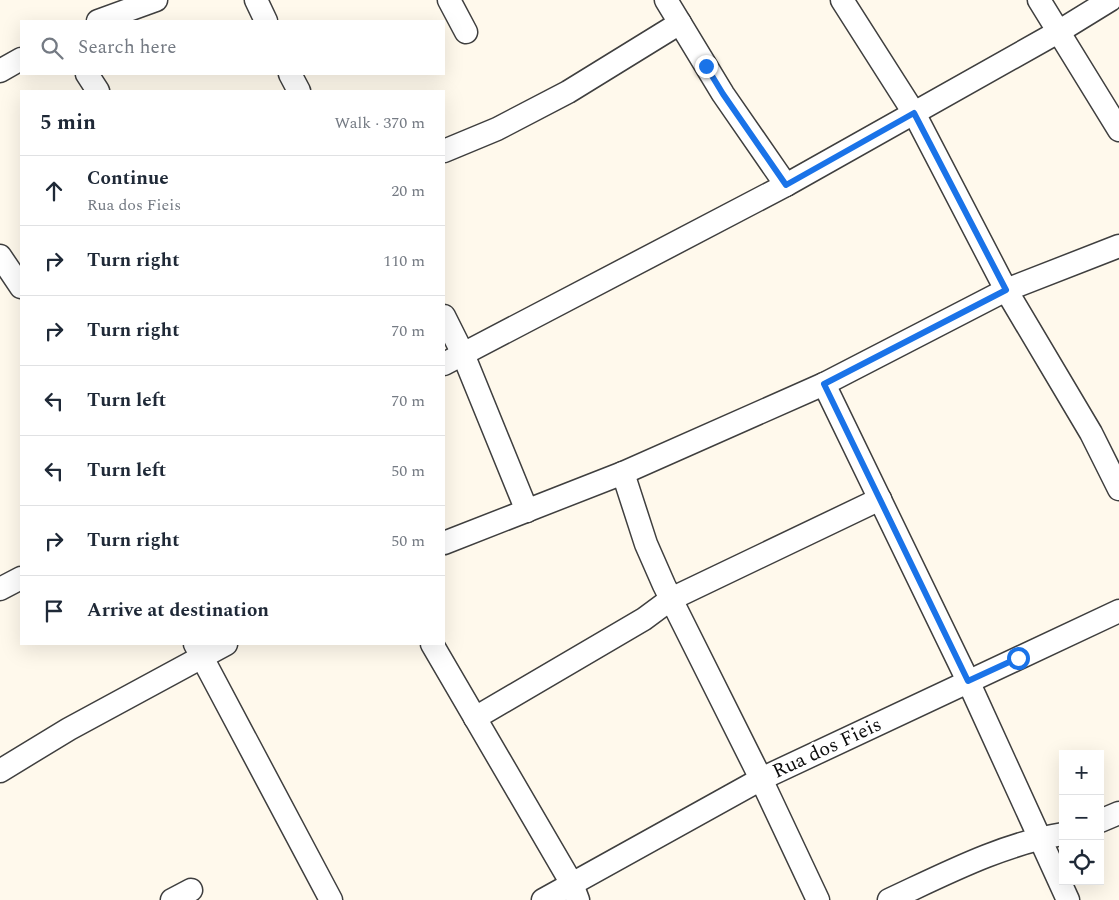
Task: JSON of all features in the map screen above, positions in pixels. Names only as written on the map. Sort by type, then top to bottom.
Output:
[{"type":"street","points":[[101,20],[156,0]]},
{"type":"street","points":[[256,0],[266,20]]},
{"type":"street","points":[[449,0],[466,32]]},
{"type":"street","points":[[666,0],[723,94],[786,185]]},
{"type":"street","points":[[842,0],[914,113],[1006,290],[1091,433],[1119,489]]},
{"type":"street","points":[[1039,0],[1119,130]]},
{"type":"street","points":[[453,359],[786,185],[1058,32],[1110,0]]},
{"type":"street","points":[[445,151],[498,129],[568,92],[680,23]]},
{"type":"street","points":[[0,71],[20,60]]},
{"type":"street","points":[[88,75],[97,90]]},
{"type":"street","points":[[291,75],[298,90]]},
{"type":"street","points":[[445,543],[623,473],[824,384],[1006,290],[1119,246]]},
{"type":"street","points":[[0,256],[20,286]]},
{"type":"street","points":[[445,321],[453,359],[527,511]]},
{"type":"street","points":[[824,384],[968,681],[1038,838],[1068,900]]},
{"type":"street","points":[[623,473],[646,544],[671,599],[761,779],[818,900]]},
{"type":"street","points":[[475,718],[644,619],[671,599],[880,499]]},
{"type":"street","points":[[0,589],[20,579]]},
{"type":"street","name":"Rua dos Fieis","points":[[543,900],[575,892],[761,779],[1119,611]]},
{"type":"street","points":[[0,771],[199,650],[222,645]]},
{"type":"street","points":[[433,645],[575,892]]},
{"type":"street","points":[[199,650],[331,900]]},
{"type":"street","points":[[1104,819],[1119,813]]},
{"type":"street","points":[[889,900],[964,865],[1038,838],[1059,835]]},
{"type":"route","points":[[706,66],[723,94],[786,185],[914,113],[1006,290],[824,384],[968,681],[1018,658]]}]
